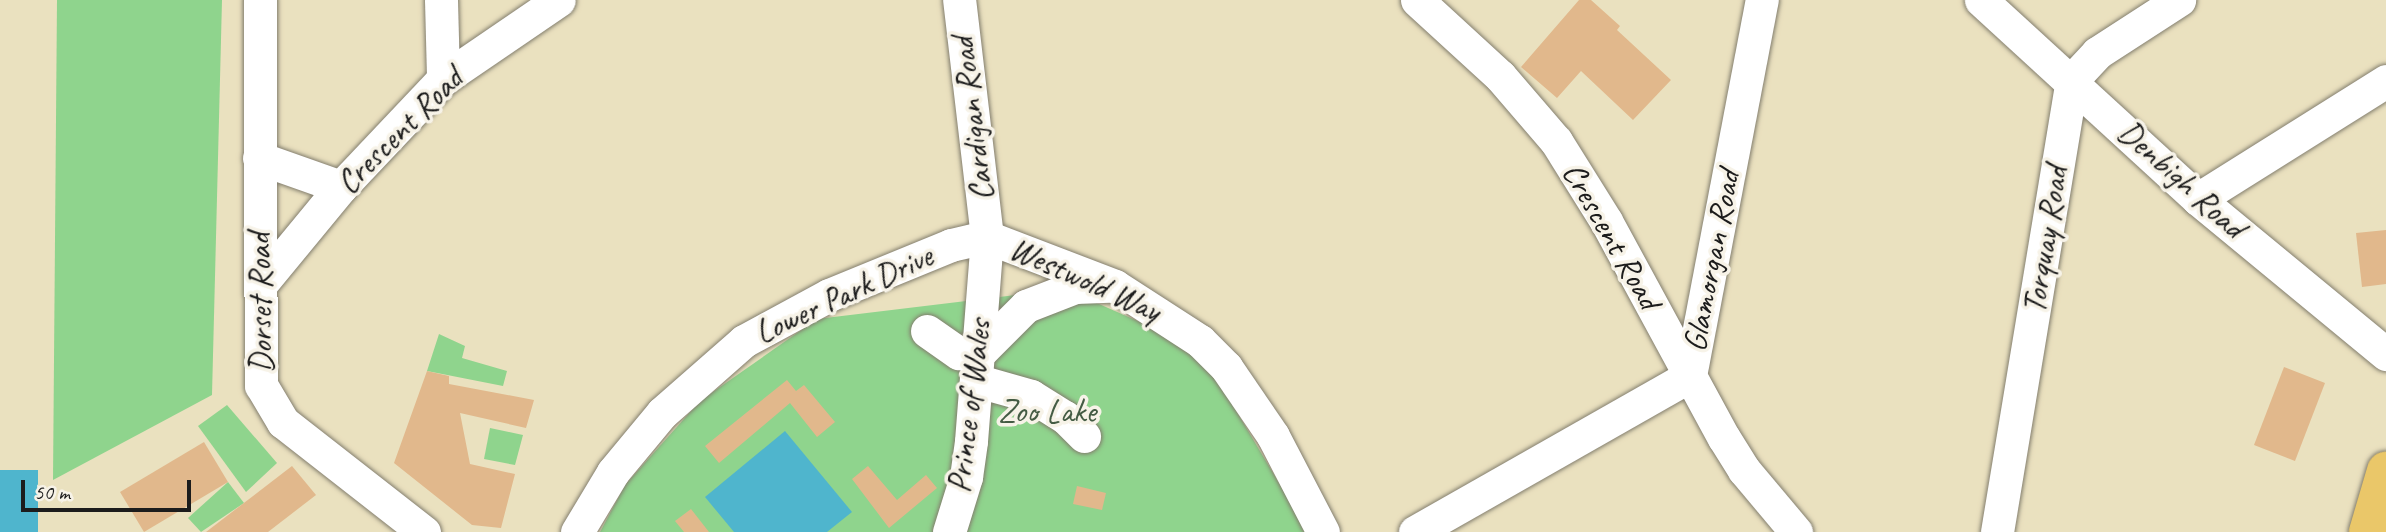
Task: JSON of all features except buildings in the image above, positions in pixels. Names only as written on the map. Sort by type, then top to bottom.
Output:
[{"type":"main road","points":[[2368,532],[2386,471]]},
{"type":"street","name":"Dorset Road","points":[[260,0],[260,367],[273,411],[424,532]]},
{"type":"street","points":[[442,0],[443,79]]},
{"type":"street","name":"Crescent Road","points":[[261,284],[341,187],[443,79],[559,0]]},
{"type":"street","name":"Cardigan Road","points":[[959,0],[987,237]]},
{"type":"street","name":"Crescent Road","points":[[1417,0],[1500,76],[1556,141],[1606,221],[1744,470],[1796,532]]},
{"type":"street","name":"Glamorgan Road","points":[[1415,532],[1690,376],[1762,0]]},
{"type":"street","name":"Denbigh Road","points":[[1981,0],[2072,80],[2198,199],[2386,354]]},
{"type":"street","points":[[2072,80],[2096,53],[2179,0]]},
{"type":"street","name":"Torquay Road","points":[[1997,532],[2072,80]]},
{"type":"street","points":[[2198,199],[2386,81]]},
{"type":"street","points":[[259,158],[341,187]]},
{"type":"street","name":"Westwold Way","points":[[987,237],[1115,286],[1177,322],[1219,359],[1273,436],[1322,531]]},
{"type":"street","name":"Prince of Wales","points":[[949,532],[966,477],[979,367],[987,237]]},
{"type":"street","name":"Lower Park Drive","points":[[577,532],[613,472],[646,432],[694,381],[744,341],[819,299],[951,245],[987,237]]},
{"type":"street","points":[[979,367],[1026,306],[1075,288],[1115,286]]},
{"type":"street","points":[[927,331],[979,367],[1065,417],[1084,436]]},
{"type":"green space","points":[[57,0],[222,0],[212,395],[53,480]]},
{"type":"green space","name":"Zoo Lake","points":[[1065,289],[1199,348],[1308,532],[600,532],[625,485],[700,401],[817,319]]},
{"type":"green space","points":[[439,334],[465,346],[462,358],[507,371],[503,386],[427,371]]},
{"type":"green space","points":[[227,405],[277,463],[246,492],[198,426]]},
{"type":"green space","points":[[490,428],[523,435],[515,465],[484,459]]},
{"type":"green space","points":[[228,482],[244,503],[201,532],[188,518]]},
{"type":"water","points":[[785,431],[852,512],[827,532],[734,532],[705,497]]},
{"type":"water","points":[[0,470],[38,470],[38,532],[0,532]]}]
